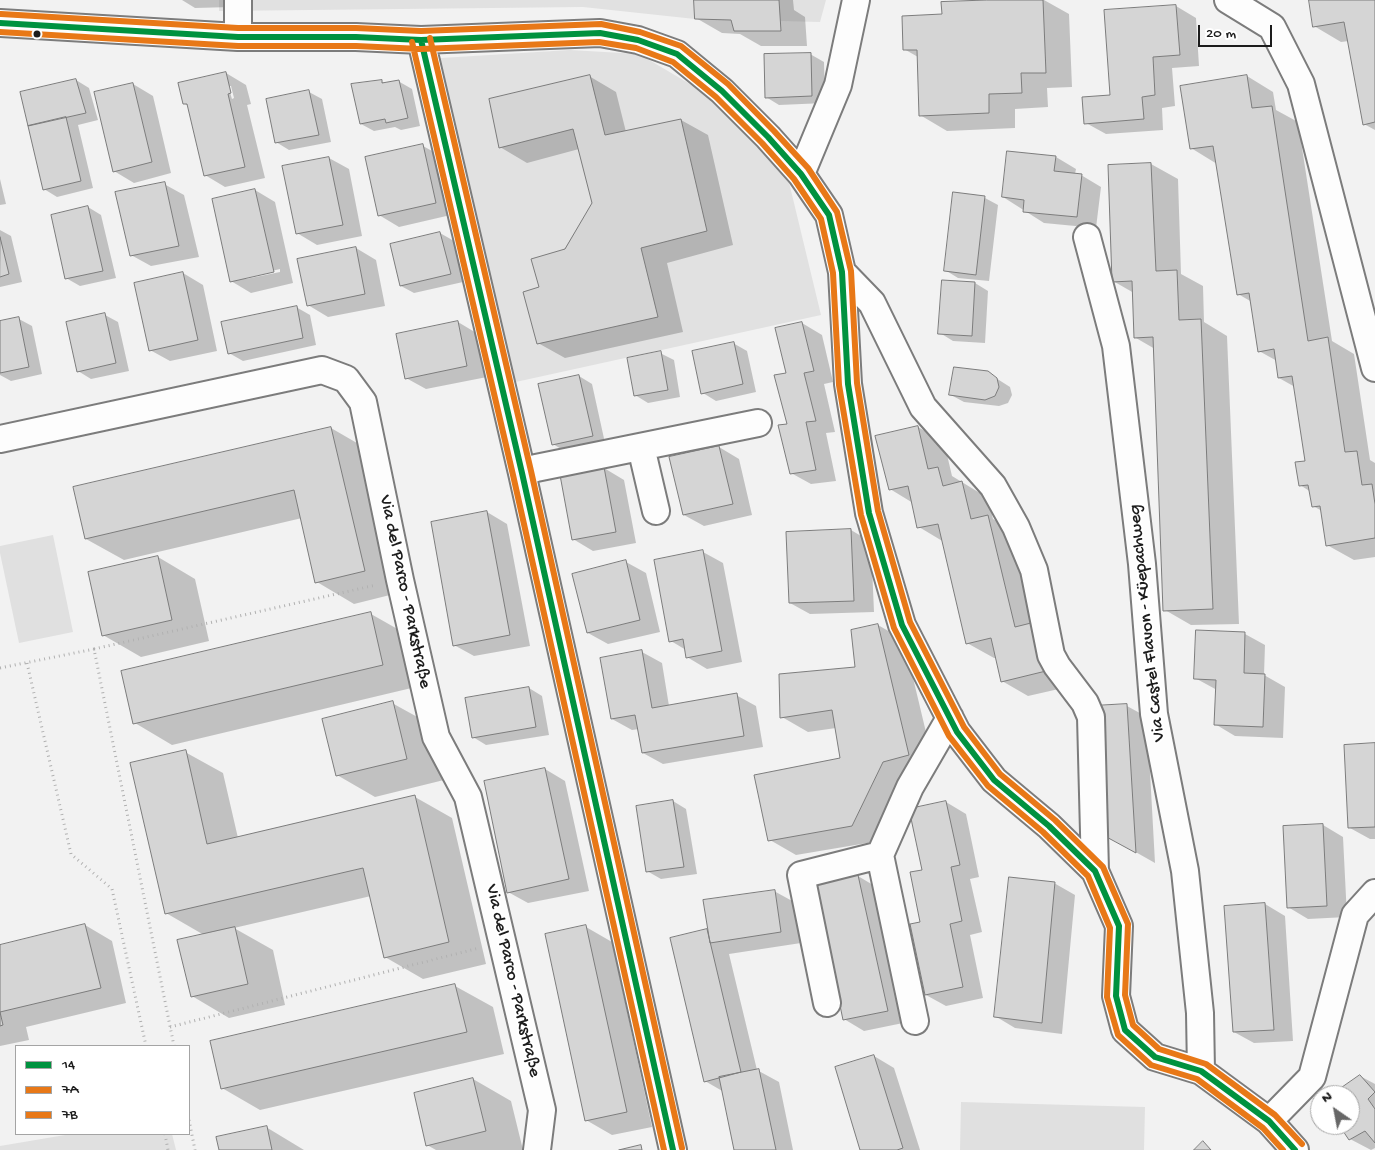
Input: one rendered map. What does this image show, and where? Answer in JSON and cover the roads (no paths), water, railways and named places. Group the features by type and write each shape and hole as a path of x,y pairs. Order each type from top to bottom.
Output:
{"street":[{"path":"238,0 238,37"},
{"path":"801,174 838,85 856,0"},
{"path":"1228,0 1272,27 1301,84 1375,368"},
{"path":"0,23 238,37 356,37 421,40 600,33 638,40 677,54 722,90 801,174 829,215 842,272 848,384 869,513 902,624 950,718 958,732 994,780 1049,826 1094,872 1119,926 1116,996 1125,1030 1155,1057 1201,1071 1269,1121 1295,1150"},
{"path":"421,40 522,473 673,1150"},
{"name":"Via Castel Flavon - Küepachweg","path":"1087,237 1116,346 1142,564 1154,714 1185,871 1200,1013 1201,1071"},
{"path":"842,272 872,303 923,407 993,486 1016,527 1034,570 1051,654 1057,666 1086,703 1091,717 1094,872"},
{"name":"Via del Parco - Parkstraße","path":"0,439 322,370 346,379 363,402 400,580 436,737 468,797 542,1110 537,1150"},
{"path":"522,473 536,468 758,423"},
{"path":"641,447 656,511"},
{"path":"915,1021 880,854 910,787 950,718"},
{"path":"827,1003 801,875 880,854"},
{"path":"1269,1121 1312,1077 1356,915 1375,893"}]}
